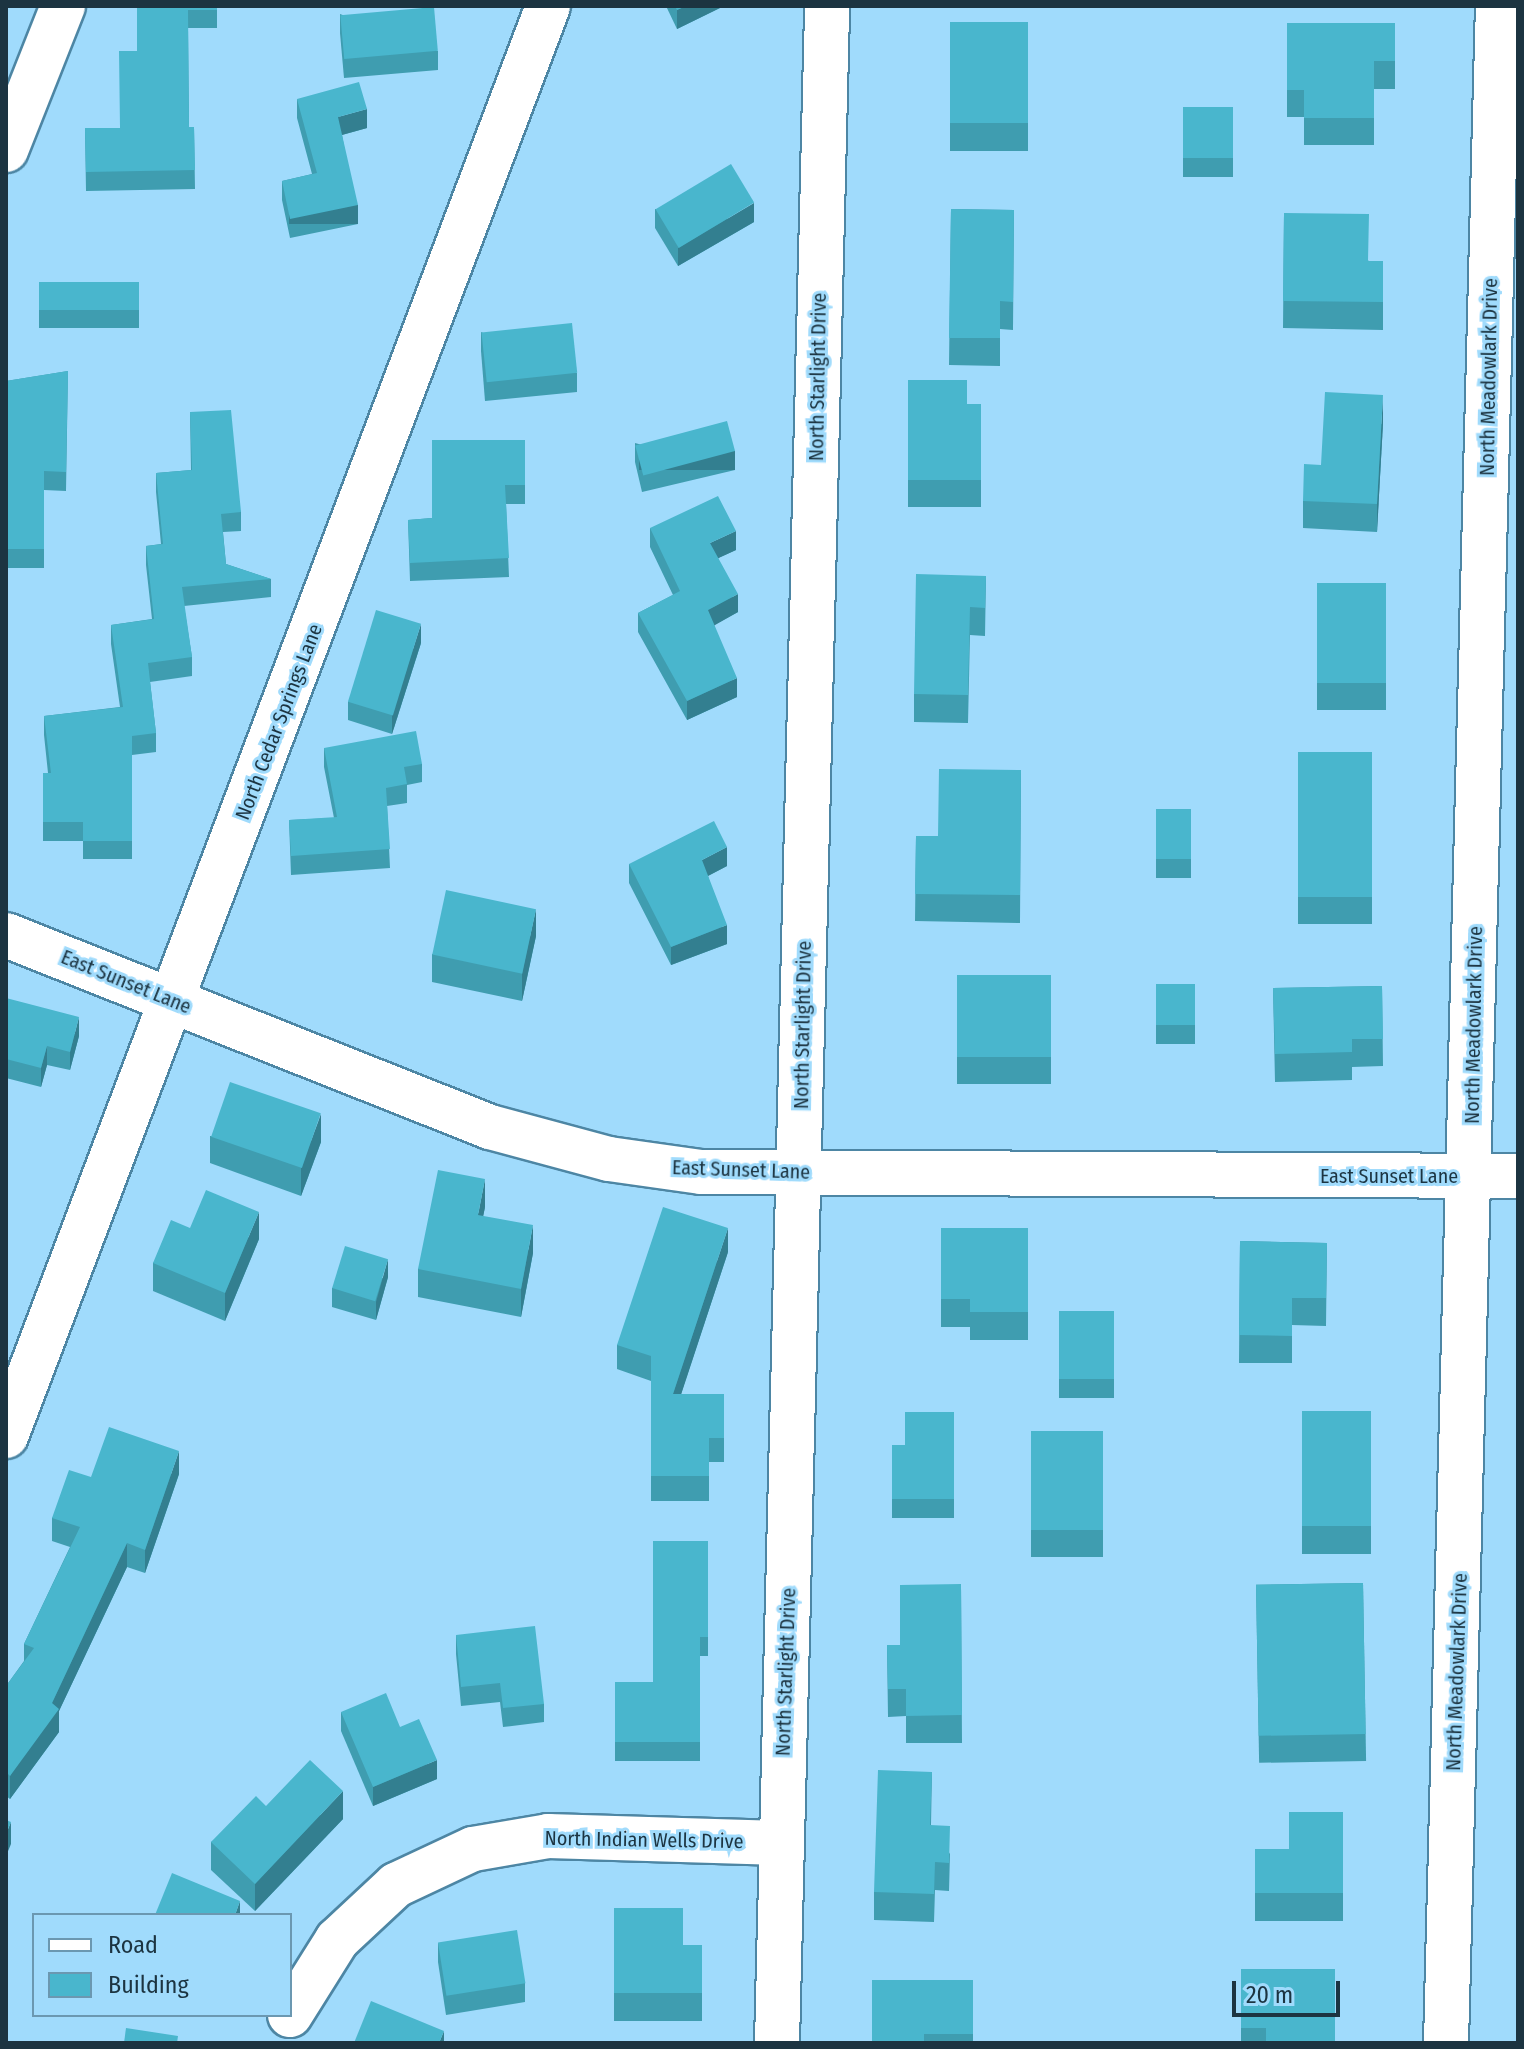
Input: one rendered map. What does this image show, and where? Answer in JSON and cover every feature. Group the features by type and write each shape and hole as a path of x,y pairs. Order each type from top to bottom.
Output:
{"street":[{"path":"6,150 63,6"},
{"name":"North Cedar Springs Lane","path":"6,1436 174,1001 548,6"},
{"name":"North Starlight Drive","path":"777,2043 827,6"},
{"name":"North Meadowlark Drive","path":"1446,2043 1471,1176 1498,6"},
{"name":"East Sunset Lane","path":"6,935 490,1127 609,1159 685,1170 799,1173 1518,1176"},
{"name":"North Indian Wells Drive","path":"292,2012 337,1940 396,1885 473,1849 548,1836 781,1843"},
{"name":"North Indian Wells Drive","path":"275,2043 289,2017"}],"building":[{"path":"137,6 217,6 217,10 188,10 189,127 194,127 195,170 86,172 85,128 120,128 119,51 137,51"},
{"path":"434,7 438,51 344,59 340,15"},
{"path":"950,22 1028,22 1028,123 950,123"},
{"path":"1287,23 1395,23 1395,61 1374,61 1374,118 1304,118 1304,90 1287,90"},
{"path":"359,82 367,109 338,117 358,205 290,219 282,181 317,173 297,99"},
{"path":"1183,107 1233,107 1233,158 1183,158"},
{"path":"731,164 754,203 679,248 656,209"},
{"path":"951,209 1014,210 1013,302 1000,301 1000,338 949,338"},
{"path":"1284,213 1369,214 1368,261 1383,261 1383,302 1283,301"},
{"path":"39,282 139,282 139,310 39,310"},
{"path":"572,323 577,373 487,382 481,333"},
{"path":"68,371 66,472 44,471 44,549 6,549 6,381"},
{"path":"908,380 967,380 967,404 981,404 981,480 908,480"},
{"path":"1325,392 1383,395 1377,504 1303,501 1304,464 1321,465"},
{"path":"231,410 241,512 221,514 226,564 271,579 182,587 192,657 148,663 156,733 132,736 132,841 83,841 83,822 43,822 43,773 51,773 44,716 123,707 111,625 154,619 146,546 163,544 156,473 192,470 190,412"},
{"path":"727,421 735,451 643,476 635,446"},
{"path":"432,440 525,440 525,485 505,485 509,558 410,563 408,520 432,518"},
{"path":"718,496 736,531 710,543 738,594 708,610 737,678 687,701 638,613 680,591 650,528"},
{"path":"916,574 986,576 985,608 970,607 968,695 914,694"},
{"path":"1317,583 1386,583 1386,683 1317,683"},
{"path":"376,610 421,624 393,716 348,702"},
{"path":"416,731 422,764 404,767 407,784 386,788 390,849 291,856 289,820 337,817 324,748"},
{"path":"1298,752 1372,752 1372,897 1298,897"},
{"path":"939,769 1021,770 1020,895 915,894 916,836 938,836"},
{"path":"1156,809 1191,809 1191,859 1156,859"},
{"path":"714,821 727,847 702,860 727,925 671,947 629,864"},
{"path":"446,890 536,909 522,974 432,955"},
{"path":"957,975 1051,975 1051,1057 957,1057"},
{"path":"1156,984 1195,984 1195,1025 1156,1025"},
{"path":"1382,986 1383,1039 1352,1039 1352,1052 1275,1054 1273,988"},
{"path":"6,998 79,1017 70,1052 47,1046 41,1068 6,1059"},
{"path":"230,1082 321,1113 302,1168 211,1137"},
{"path":"438,1170 485,1179 478,1215 533,1225 521,1289 418,1269"},
{"path":"206,1190 259,1212 225,1293 153,1263 171,1220 190,1228"},
{"path":"663,1207 728,1228 673,1394 724,1394 724,1438 709,1438 709,1476 651,1476 651,1356 617,1345"},
{"path":"941,1228 1028,1228 1028,1312 970,1312 970,1299 941,1299"},
{"path":"1240,1241 1327,1243 1326,1298 1292,1298 1292,1336 1239,1335"},
{"path":"345,1246 388,1259 375,1301 332,1288"},
{"path":"1059,1311 1114,1311 1114,1379 1059,1379"},
{"path":"1302,1411 1371,1411 1371,1526 1302,1526"},
{"path":"905,1412 954,1412 954,1499 892,1499 892,1445 905,1445"},
{"path":"109,1427 179,1451 145,1550 127,1543 52,1703 59,1709 10,1776 6,1772 6,1686 34,1648 24,1644 80,1527 52,1518 69,1470 91,1477"},
{"path":"1031,1431 1103,1431 1103,1530 1031,1530"},
{"path":"653,1541 708,1541 708,1637 700,1637 700,1742 615,1742 615,1682 653,1682"},
{"path":"1363,1583 1366,1734 1259,1736 1256,1585"},
{"path":"961,1584 962,1715 906,1716 906,1689 888,1689 887,1645 900,1645 900,1585"},
{"path":"535,1626 544,1704 503,1708 500,1683 461,1687 456,1635"},
{"path":"386,1693 400,1727 419,1719 437,1760 373,1787 341,1712"},
{"path":"310,1760 343,1791 255,1884 211,1842 256,1796 266,1806"},
{"path":"878,1770 932,1772 930,1825 950,1826 949,1863 935,1862 934,1894 874,1892"},
{"path":"1289,1812 1343,1812 1343,1893 1255,1893 1255,1849 1289,1849"},
{"path":"172,1873 240,1901 236,1913 156,1913"},
{"path":"614,1908 683,1908 683,1945 702,1945 702,1993 614,1993"},
{"path":"517,1930 525,1983 446,1996 438,1943"},
{"path":"1241,1969 1335,1969 1335,2043 1266,2043 1266,2028 1241,2028"},
{"path":"872,1980 973,1980 973,2034 924,2034 924,2043 872,2043"},
{"path":"371,2001 444,2031 439,2043 354,2043"},
{"path":"126,2028 178,2036 177,2043 124,2043"}]}
